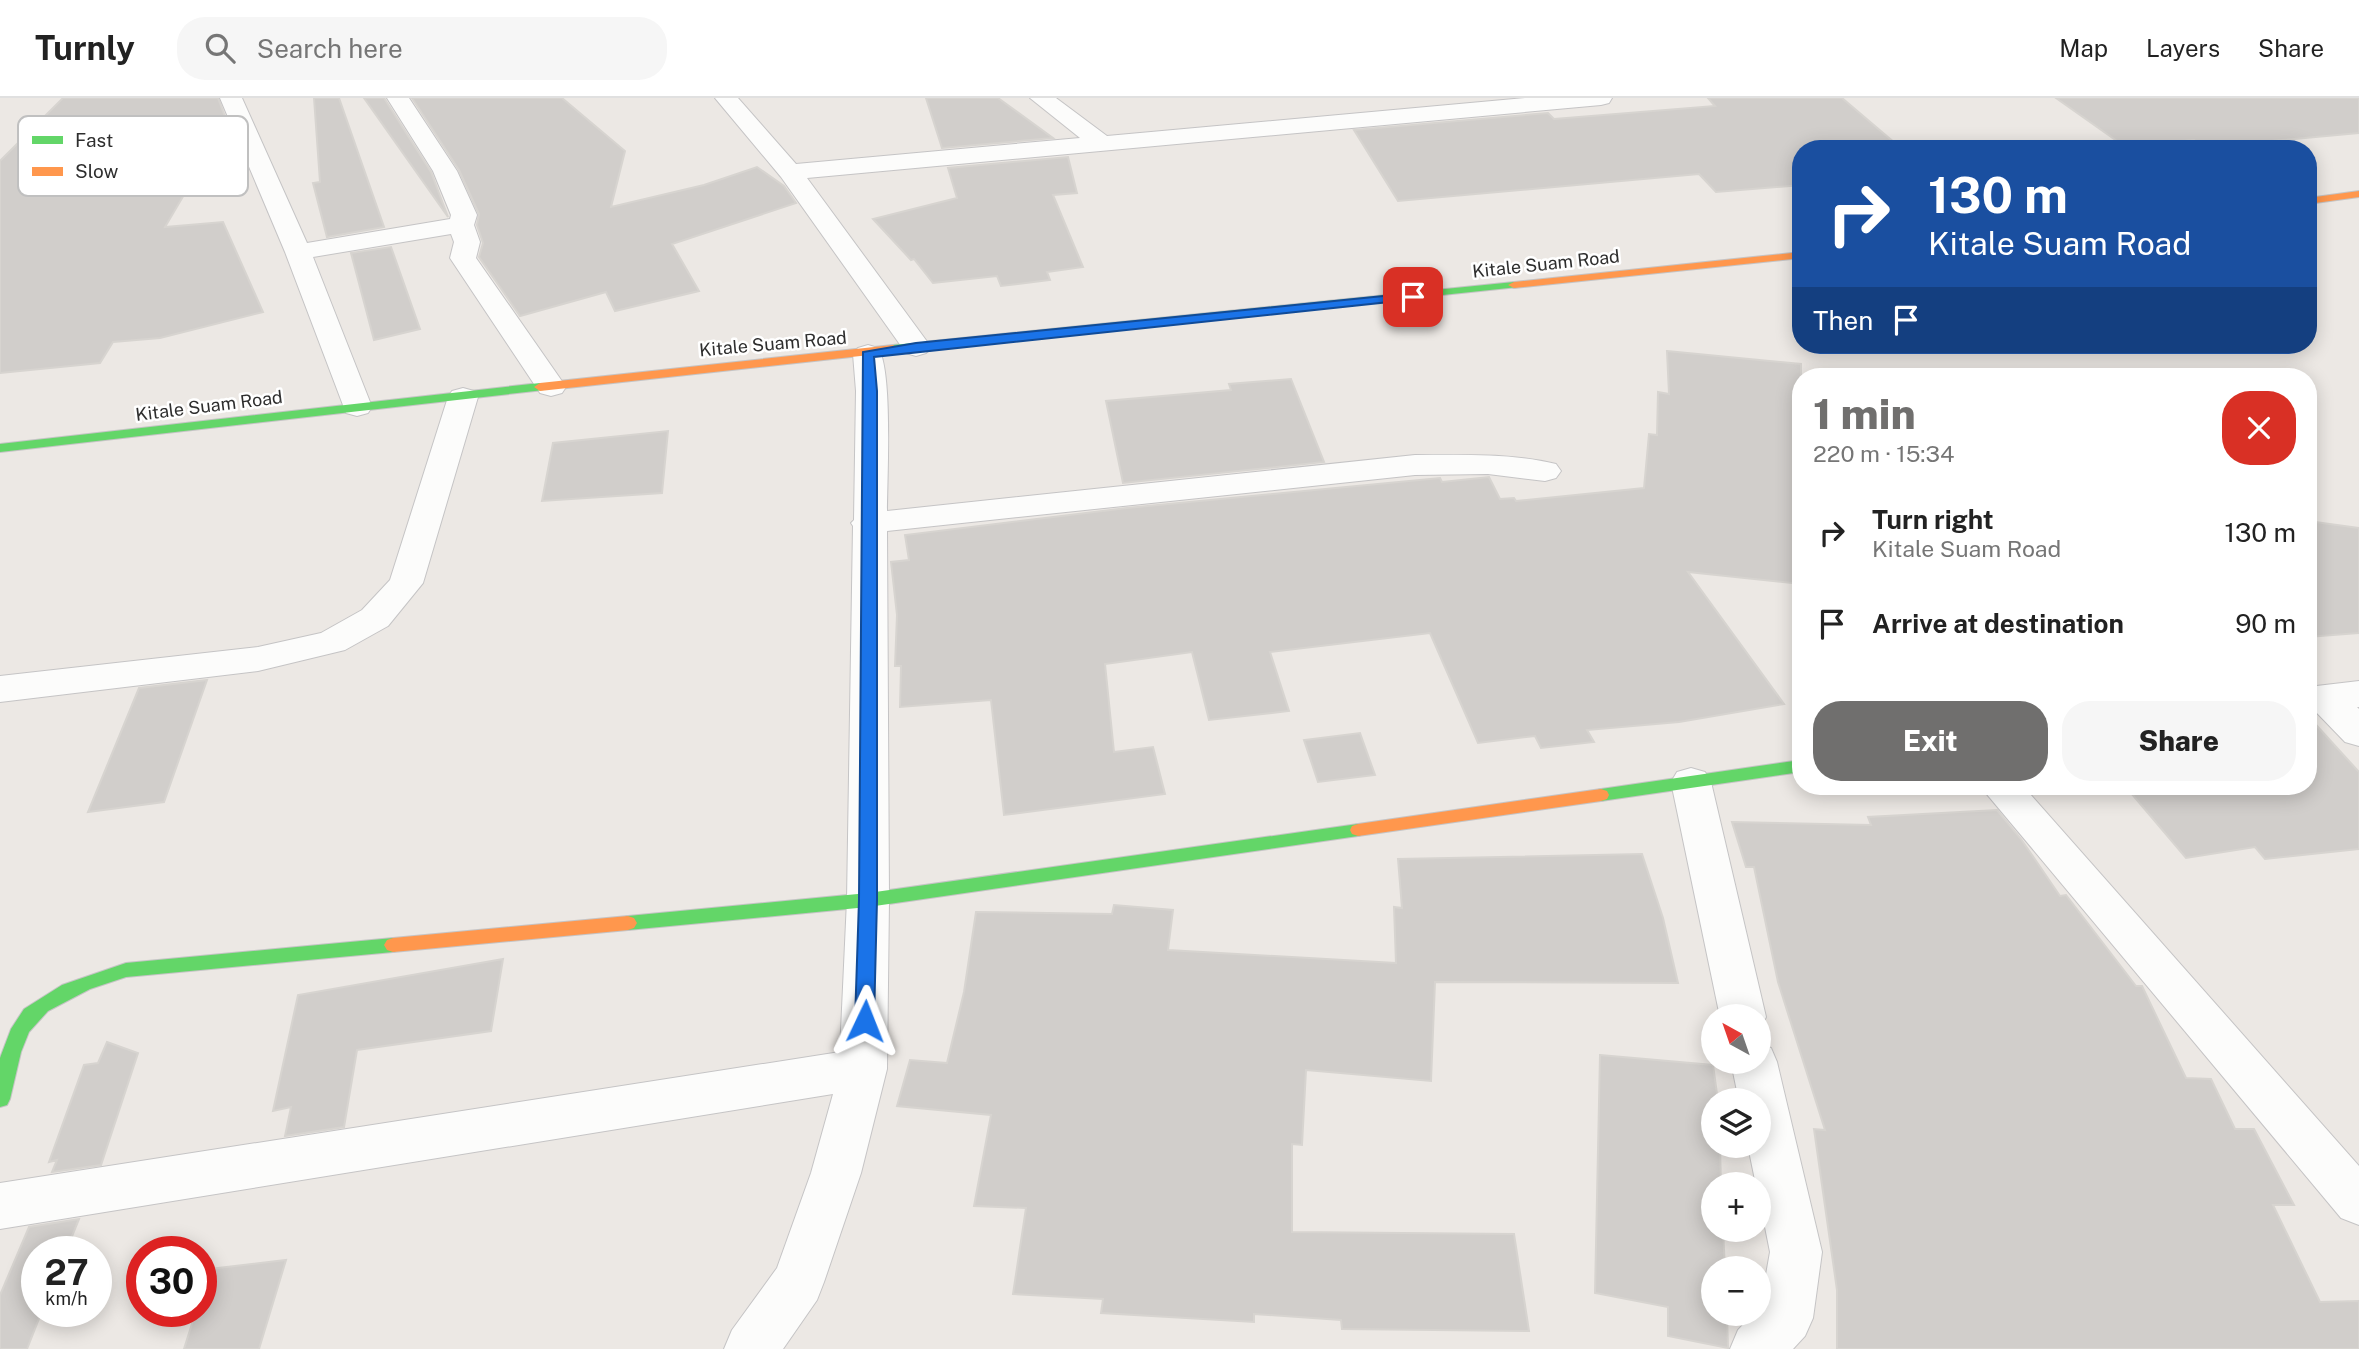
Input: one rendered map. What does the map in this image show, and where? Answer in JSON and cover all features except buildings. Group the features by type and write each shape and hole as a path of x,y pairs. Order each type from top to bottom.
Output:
{"main road":[{"path":"2317,200 2359,194"},
{"name":"Kitale Suam Road","path":"0,448 916,347 1792,256"},
{"path":"0,1099 22,1025 52,999 88,982 126,970 868,900 1792,767"}],"street":[{"path":"231,98 239,116"},
{"path":"398,98 445,171 464,215 461,225 467,242 463,258 551,387"},
{"path":"726,98 790,173 916,347"},
{"path":"1041,98 1101,143"},
{"path":"790,173 1601,98"},
{"path":"248,137 298,252 357,407"},
{"path":"298,252 461,225"},
{"path":"751,1349 798,1282 836,1174 863,1069 868,900 868,523 871,391 868,354"},
{"path":"0,689 258,659 332,642 375,618 406,583 463,397"},
{"path":"868,523 1415,465 1488,464 1545,471"},
{"path":"2330,697 2359,733"},
{"path":"1691,782 1740,1004"},
{"path":"2008,795 2359,1202"},
{"path":"0,1206 863,1069"},
{"path":"1757,1074 1796,1252 1786,1318 1757,1349"}],"traffic: fast":[{"path":"893,349 1514,285"},
{"path":"0,448 540,387"},
{"path":"1601,795 1792,767"},
{"path":"628,923 868,900 1358,830"},
{"path":"0,1099 11,1052 22,1026 42,1005 83,984 126,970 393,945"}],"traffic: slow":[{"path":"2317,200 2359,194"},
{"path":"1514,285 1792,256"},
{"path":"540,387 893,349"},
{"path":"1358,830 1601,795"},
{"path":"393,945 628,923"}],"route":[{"path":"865,1021 871,391 868,354 1413,297"}]}
